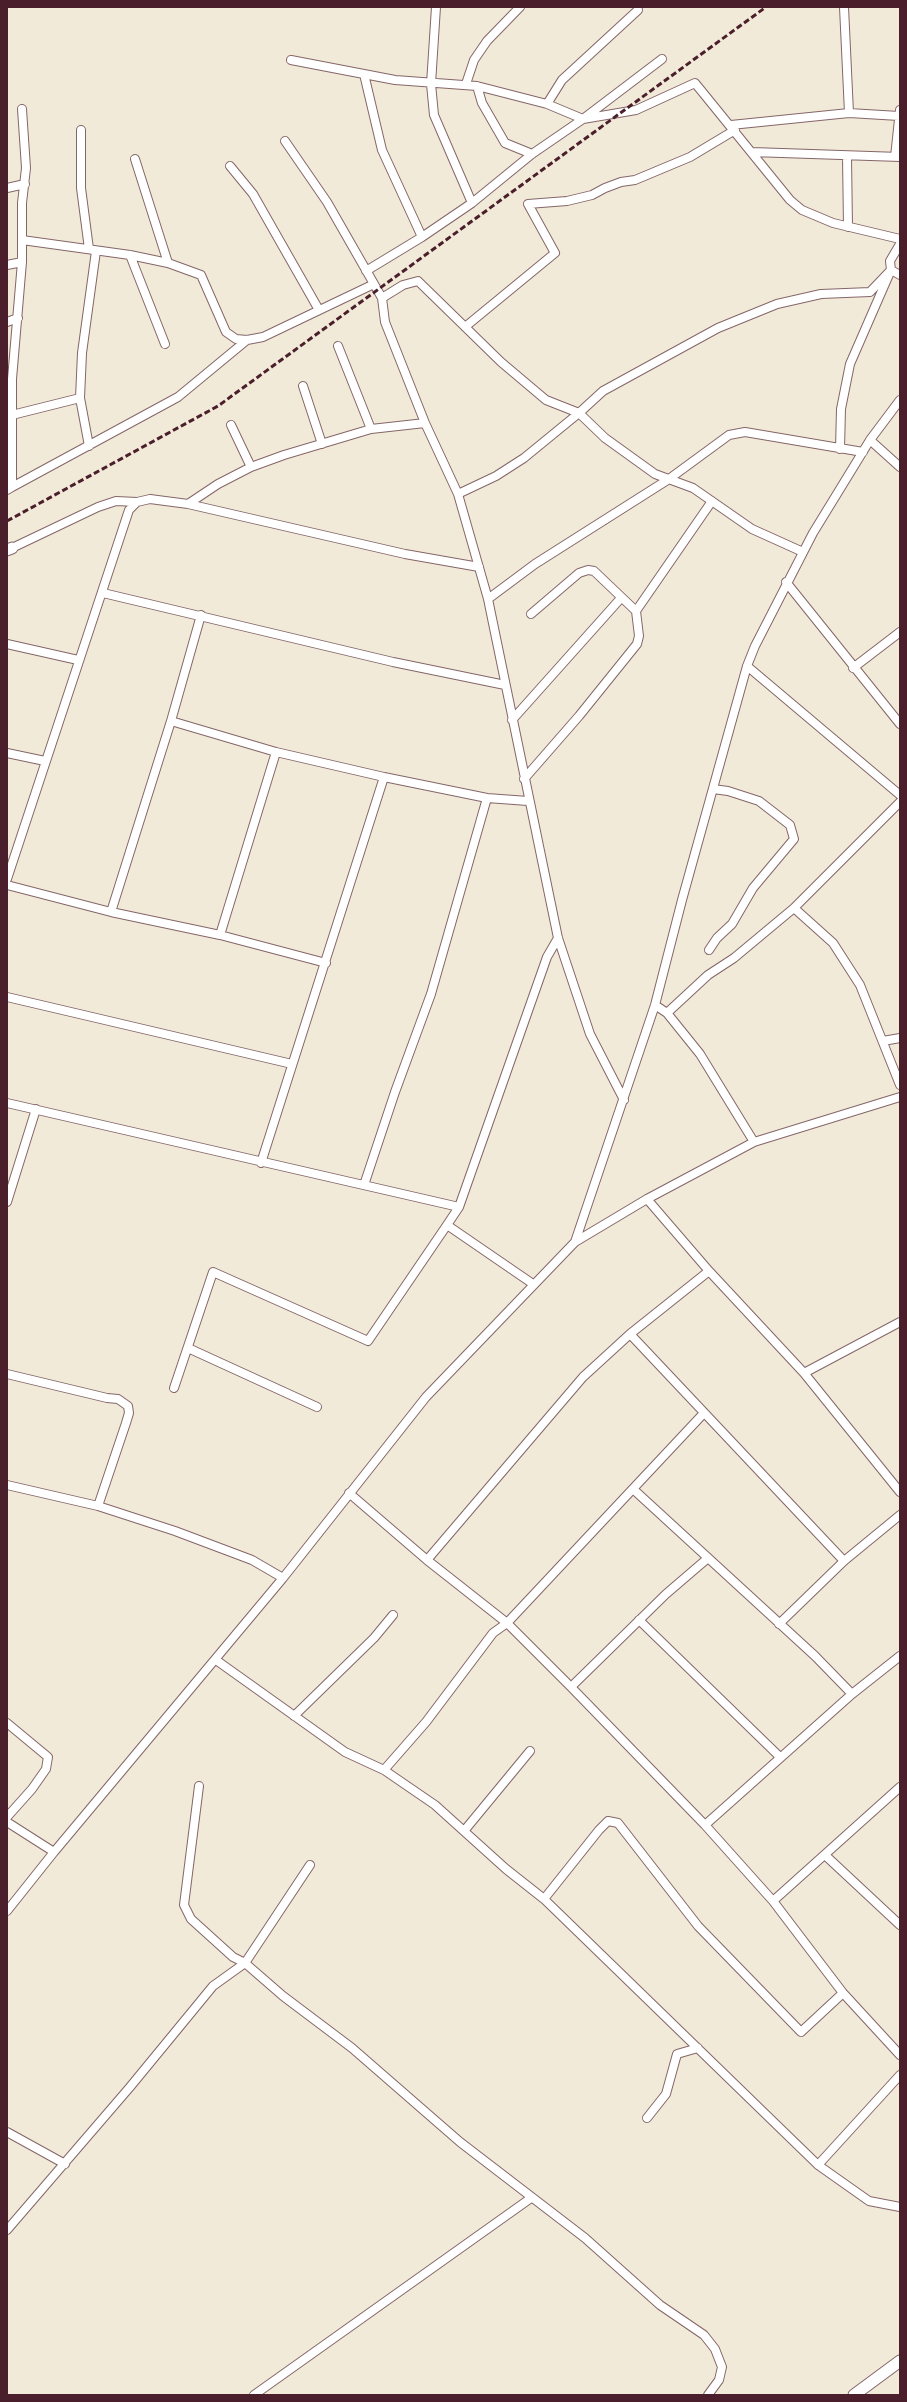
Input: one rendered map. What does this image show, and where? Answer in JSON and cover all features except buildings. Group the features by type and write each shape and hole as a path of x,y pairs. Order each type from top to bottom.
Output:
{"main road":[{"path":"854,2395 900,2361"}],"street":[{"path":"436,7 431,84 434,115 472,203"},
{"path":"466,84 474,60 487,41 520,7"},
{"path":"844,7 849,114"},
{"path":"547,104 562,80 638,10"},
{"path":"366,271 422,237 472,203 532,154 583,119 662,59"},
{"path":"291,60 364,74 431,84 466,84 477,86 547,104 583,119 636,110 695,83 790,200 802,210 818,218 900,240"},
{"path":"364,74 382,150 422,237"},
{"path":"477,86 482,103 505,143 532,154"},
{"path":"22,108 26,168 18,318 9,379 12,416 10,433 10,489 178,397 247,340"},
{"path":"466,327 555,252 528,204 567,201 592,195 621,182 635,180 690,156 733,128 777,119 849,114 900,113 898,157 752,152"},
{"path":"81,130 81,188 92,250 82,353 80,398 89,446"},
{"path":"285,141 326,202 382,298 385,322 425,423 458,494 488,599 528,801 558,938 590,1034 624,1100"},
{"path":"848,156 848,227"},
{"path":"135,159 168,263"},
{"path":"230,166 253,194 319,310"},
{"path":"7,188 25,184"},
{"path":"22,240 130,255 168,263 201,275 226,332 236,339 247,340 264,338 374,284"},
{"path":"840,449 841,408 850,364 891,270 890,261 900,244"},
{"path":"130,255 165,344"},
{"path":"7,265 22,262"},
{"path":"891,270 900,275"},
{"path":"458,494 496,476 519,461 579,414 603,391 718,328 777,304 821,294 870,292 891,270"},
{"path":"382,298 403,284 418,281 501,362 546,400 579,414 605,438 655,474 693,488 752,529 803,552"},
{"path":"7,322 18,318"},
{"path":"338,346 371,428"},
{"path":"303,386 322,444"},
{"path":"12,416 80,398"},
{"path":"575,1242 655,1005 747,666 786,582 803,552 870,440 900,400"},
{"path":"188,504 218,484 251,467 371,428 425,423"},
{"path":"231,425 251,467"},
{"path":"488,599 535,564 669,479 729,435 744,432 864,452"},
{"path":"870,440 900,467"},
{"path":"9,549 98,507 116,501 137,502 150,499 188,504 405,554 479,567"},
{"path":"524,779 579,716 637,644 639,636 636,611 712,501"},
{"path":"7,879 78,660 103,593 129,510 137,502"},
{"path":"531,614 579,573 588,570 594,572 636,611"},
{"path":"786,582 823,626 853,668 900,724"},
{"path":"103,593 201,615 393,662 505,685"},
{"path":"512,720 621,598"},
{"path":"111,912 171,721 201,615"},
{"path":"853,668 900,632"},
{"path":"7,644 78,660"},
{"path":"747,666 900,795"},
{"path":"171,721 276,752 384,777 488,798 528,801"},
{"path":"220,934 276,752"},
{"path":"7,753 45,761"},
{"path":"261,1163 326,963 384,777"},
{"path":"708,950 717,938 732,924 753,888 794,839 790,826 758,801 728,790 713,788"},
{"path":"364,1185 395,1092 431,994 488,798"},
{"path":"668,1013 708,975 734,958 794,908 900,802"},
{"path":"7,885 111,912 220,934 326,963"},
{"path":"794,908 833,943 860,986 900,1085"},
{"path":"174,1388 214,1272 368,1341 459,1208 547,957 558,938"},
{"path":"7,997 292,1064"},
{"path":"655,1005 668,1013 700,1054 754,1142"},
{"path":"882,1041 900,1038"},
{"path":"7,1912 54,1852 283,1578 426,1397 575,1242 647,1199 754,1142 900,1097"},
{"path":"7,1103 459,1208"},
{"path":"7,1202 36,1109"},
{"path":"647,1199 709,1271 804,1373 900,1492"},
{"path":"447,1225 533,1284"},
{"path":"427,1560 583,1377 630,1334 709,1271"},
{"path":"804,1373 900,1322"},
{"path":"630,1334 844,1561"},
{"path":"188,1348 317,1407"},
{"path":"7,1374 100,1397 118,1399 128,1406 127,1418 98,1506"},
{"path":"384,1770 426,1722 493,1633 507,1623 704,1413"},
{"path":"7,1485 98,1506 175,1531 252,1560 283,1578"},
{"path":"633,1489 779,1624 852,1694"},
{"path":"349,1493 427,1560 507,1623 571,1687 705,1825 773,1901 843,1993 900,2055"},
{"path":"779,1624 844,1561 900,1515"},
{"path":"571,1687 639,1620 708,1558"},
{"path":"294,1716 374,1638 393,1614"},
{"path":"639,1620 780,1757"},
{"path":"705,1825 852,1694 900,1656"},
{"path":"216,1660 345,1752 384,1770 434,1805 506,1869 544,1899 818,2165 869,2201 900,2207"},
{"path":"7,1723 48,1757 46,1769 32,1789 7,1817"},
{"path":"464,1831 530,1751"},
{"path":"199,1786 184,1905 191,1919 232,1957 245,1963 283,1996 352,2048 460,2142 585,2238 660,2305 694,2327 711,2342 721,2360 722,2368 719,2380 708,2395"},
{"path":"773,1901 826,1856 900,1787"},
{"path":"544,1899 599,1830 608,1821 618,1823 698,1926 801,2032 843,1993"},
{"path":"7,1822 54,1852"},
{"path":"826,1856 900,1926"},
{"path":"7,2230 65,2164 213,1986 245,1963 310,1865"},
{"path":"647,2118 666,2094 677,2054 698,2048"},
{"path":"818,2165 900,2075"},
{"path":"7,2132 65,2164"},
{"path":"254,2395 531,2198"}],"railway":[{"path":"7,521 218,406 766,7"}]}
